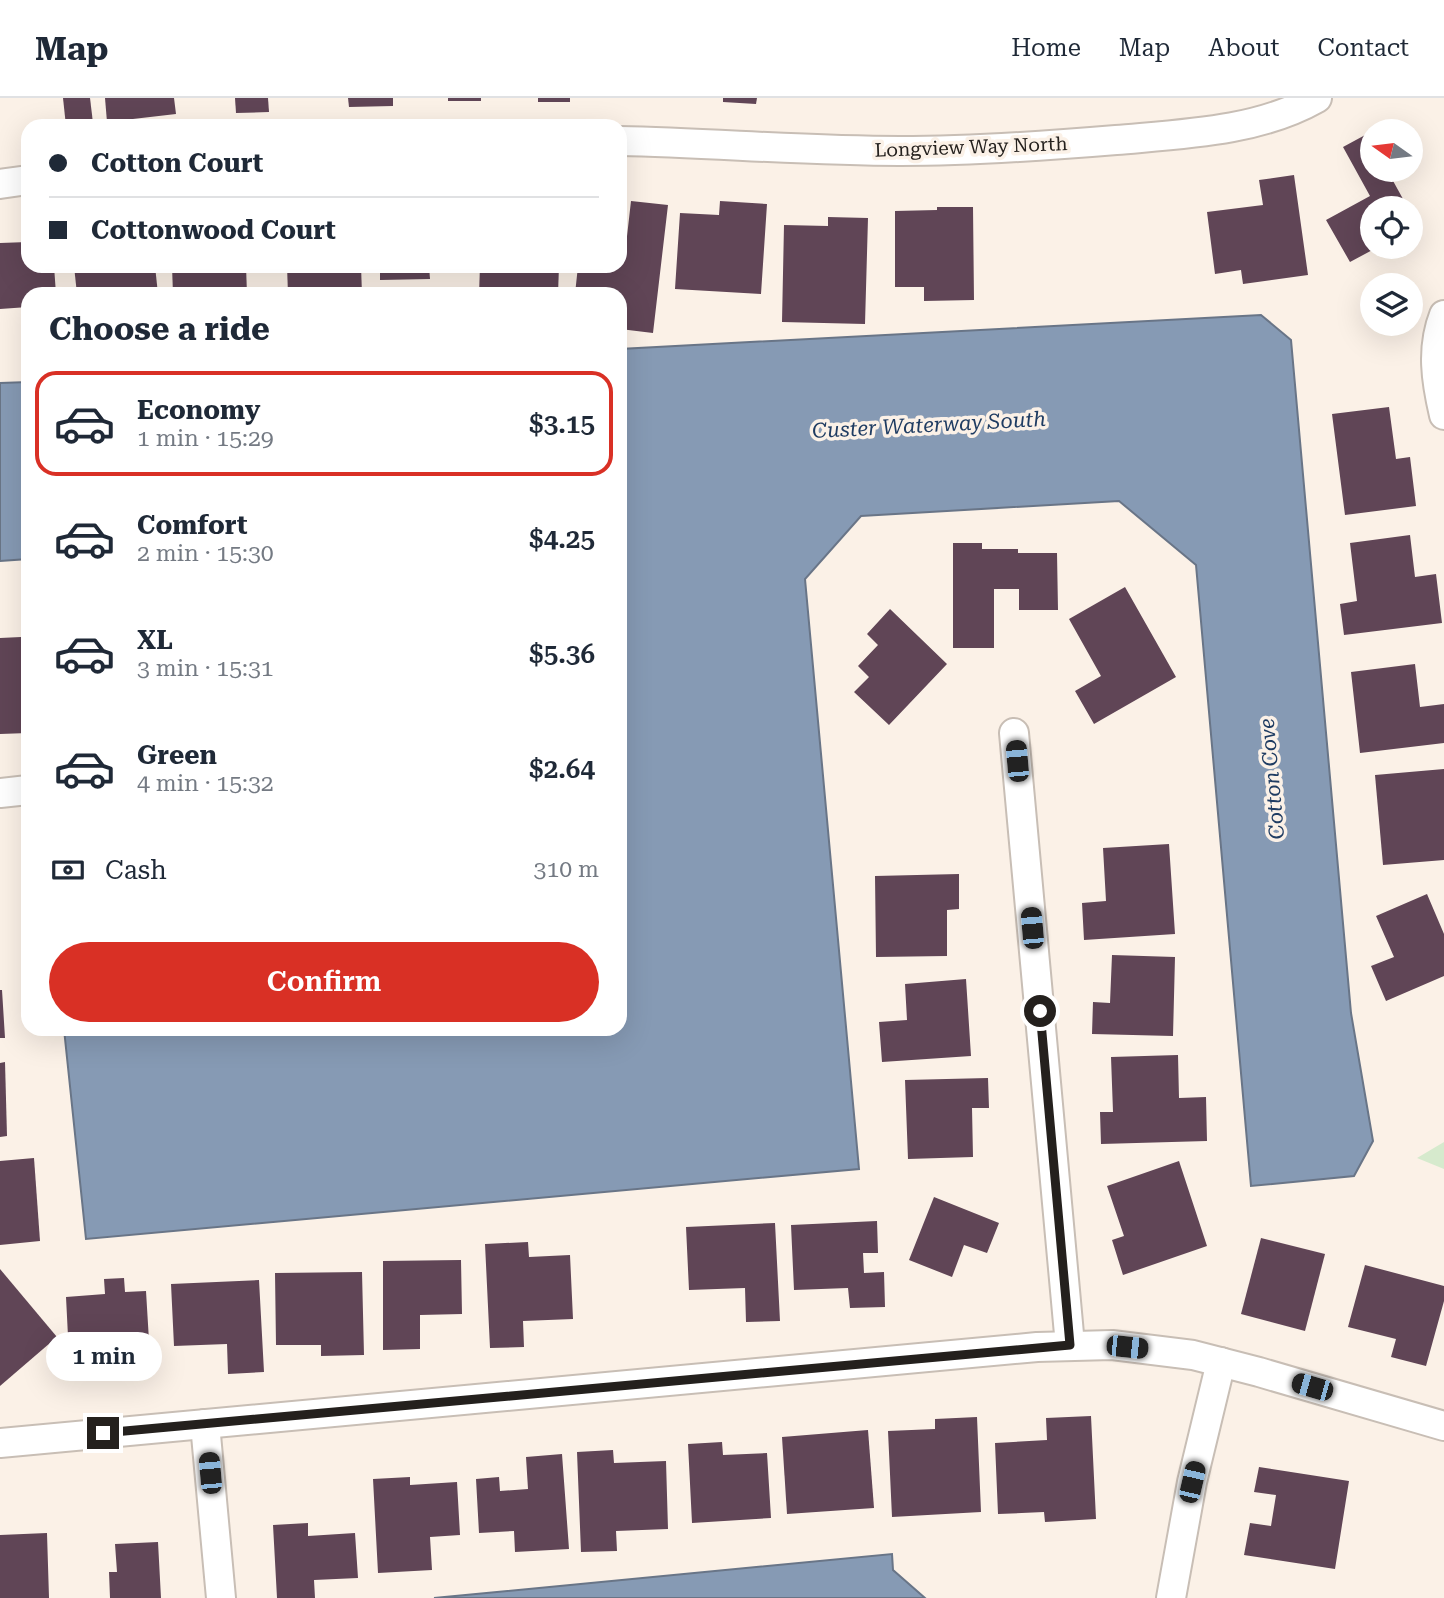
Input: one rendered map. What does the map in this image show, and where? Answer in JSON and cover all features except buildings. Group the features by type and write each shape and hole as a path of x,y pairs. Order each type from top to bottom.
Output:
{"street":[{"name":"Longview Way North","path":"627,141 897,151 1049,145 1139,138 1246,124 1284,113 1317,98"},
{"path":"0,184 21,181"},
{"path":"1444,314 1436,342 1436,359 1444,415"},
{"path":"1014,733 1070,1345"},
{"path":"0,793 21,791"},
{"path":"0,1443 1070,1345 1112,1345 1164,1350 1221,1362 1444,1426"},
{"path":"1171,1598 1190,1493 1221,1362"},
{"path":"205,1423 221,1598"}],"green space":[{"path":"1444,1142 1444,1169 1417,1158"}],"water":[{"path":"1261,315 1291,340 1351,1013 1373,1141 1354,1176 1251,1186 1196,565 1119,501 861,516 805,579 859,1169 86,1239 65,1036 627,1036 627,349"},
{"path":"21,382 21,560 0,561 0,383"},
{"path":"892,1554 893,1570 925,1598 434,1598"}],"route":[{"path":"103,1433 1070,1345 1040,1011"}],"water label":[{"name":"Custer Waterway South","path":"929,425"},
{"name":"Cotton Cove","path":"1272,779"}]}
